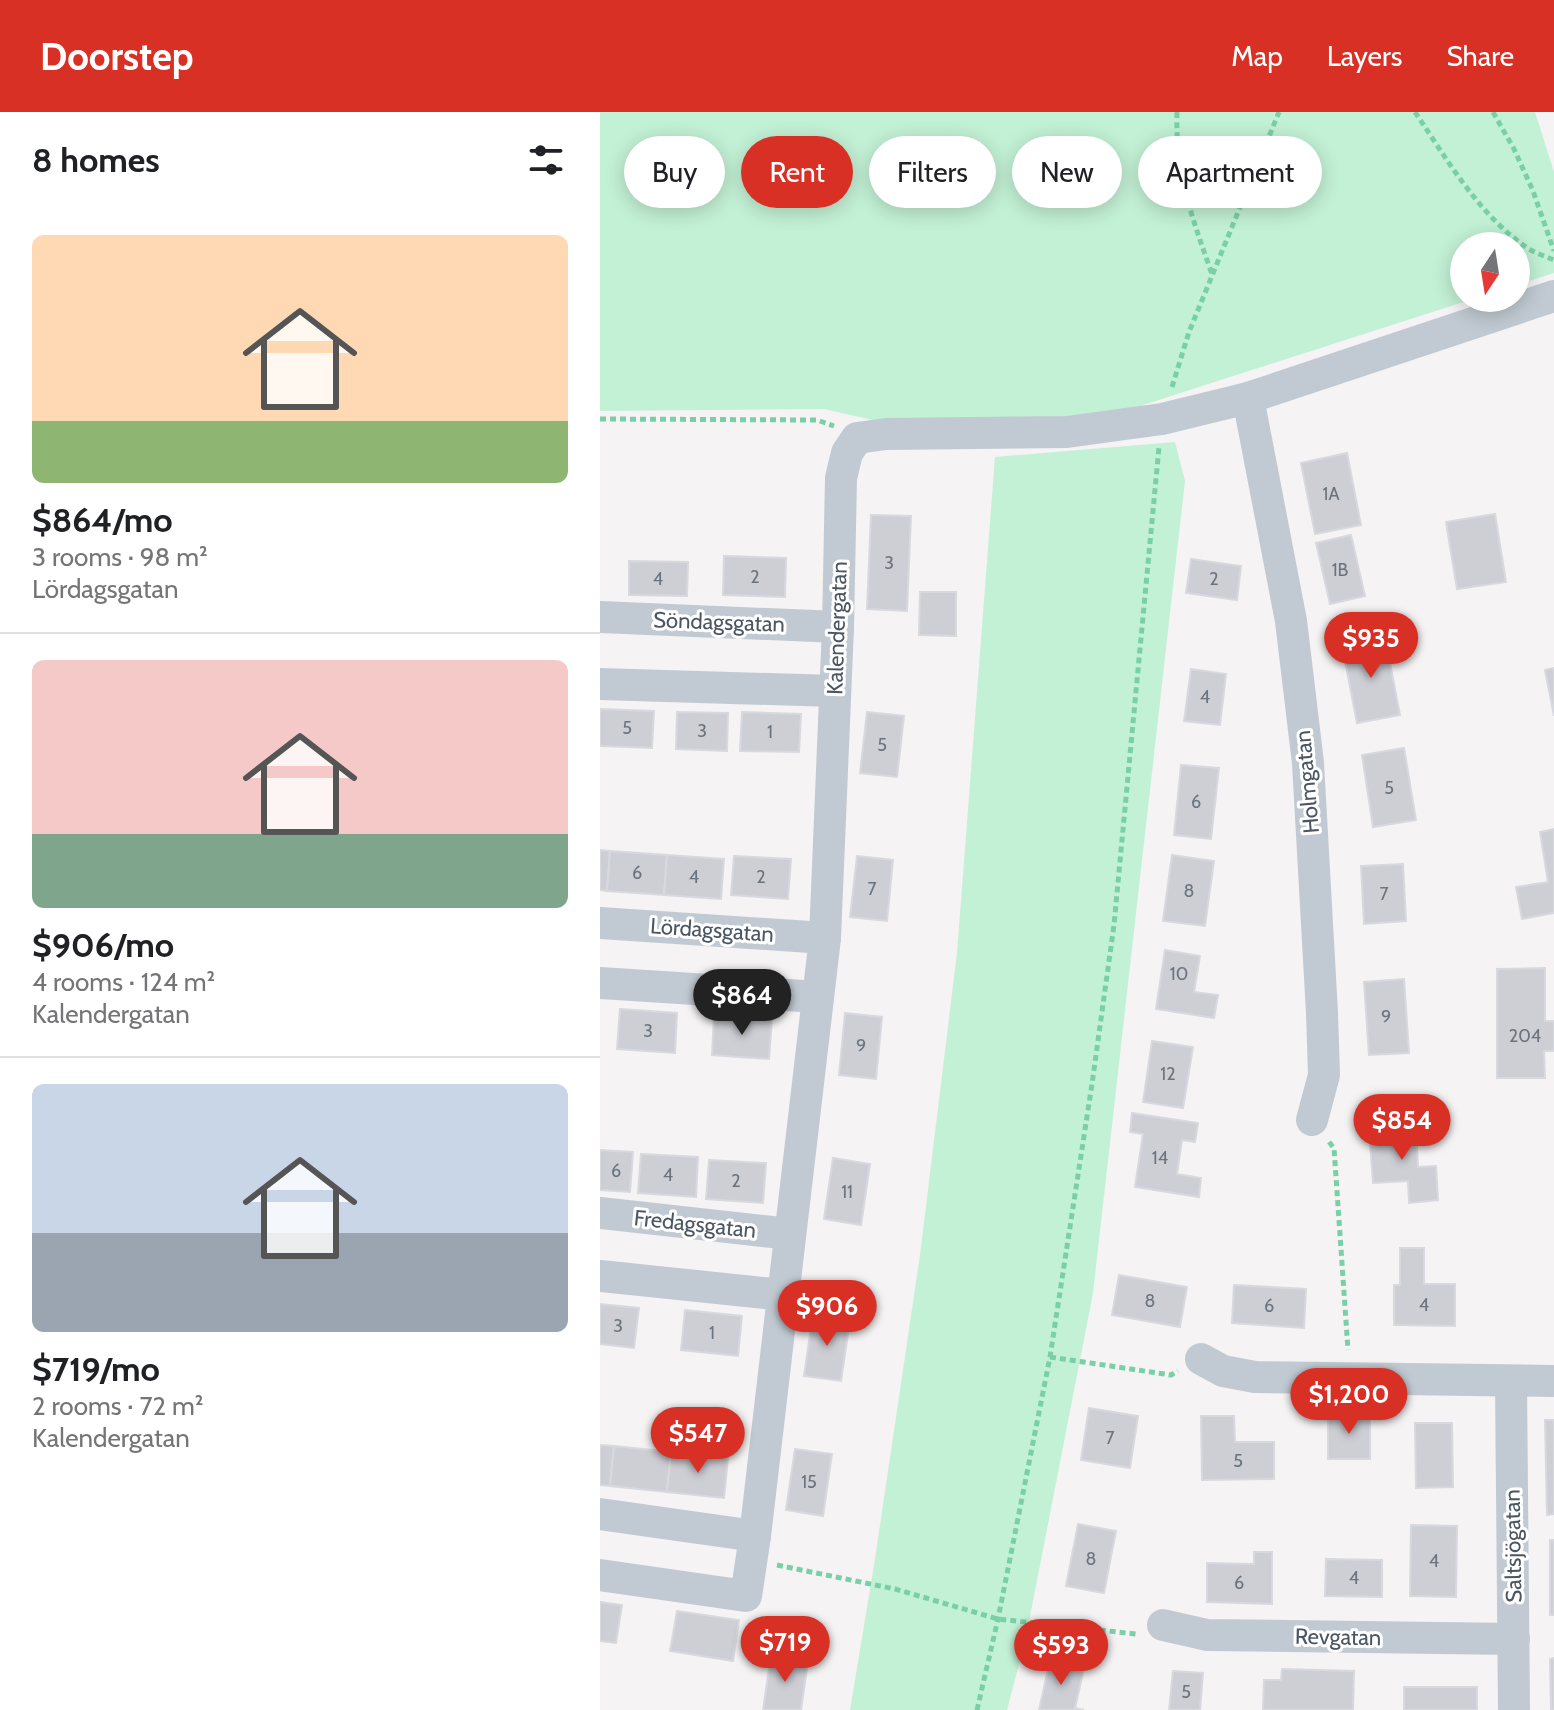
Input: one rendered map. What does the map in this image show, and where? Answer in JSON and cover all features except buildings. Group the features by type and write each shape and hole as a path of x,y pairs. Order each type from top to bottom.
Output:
{"street":[{"path":"857,438 886,434 1067,432 1162,419 1248,398 1554,296"},
{"name":"Holmgatan","path":"1248,398 1291,621 1308,763 1324,1075 1312,1120"},
{"name":"Kalendergatan","path":"600,1575 746,1596 825,938 841,478 847,453 857,438"},
{"name":"Söndagsgatan","path":"600,617 838,627"},
{"path":"600,684 835,691"},
{"name":"Lördagsgatan","path":"600,923 825,938"},
{"path":"600,983 818,997"},
{"name":"Fredagsgatan","path":"600,1213 790,1234"},
{"path":"600,1276 783,1295"},
{"path":"1201,1359 1223,1371 1255,1377 1554,1381"},
{"name":"Saltsjögatan","path":"1511,1382 1514,1710"},
{"path":"600,1514 753,1548"},
{"name":"Revgatan","path":"1163,1625 1207,1635 1514,1639"}],"path":[{"path":"1177,112 1176,142 1182,184 1212,275"},
{"path":"977,1710 1050,1357 1092,1084 1114,925 1162,419 1189,332 1279,112"},
{"path":"1415,112 1472,195 1510,236 1529,250 1554,260"},
{"path":"1493,112 1533,191 1554,251"},
{"path":"600,419 817,420 857,438"},
{"path":"1312,1120 1334,1148 1350,1379"},
{"path":"1050,1357 1171,1375 1201,1359"},
{"path":"753,1548 998,1619 1135,1634 1163,1625"}],"green space":[{"path":"600,112 1535,112 1554,172 1554,273 1530,281 1530,232 1450,232 1450,306 1134,408 1067,421 877,421 824,409 600,411"},
{"path":"1175,442 1185,481 1093,1293 1026,1637 1007,1710 850,1710 920,1255 957,953 995,457"}]}
